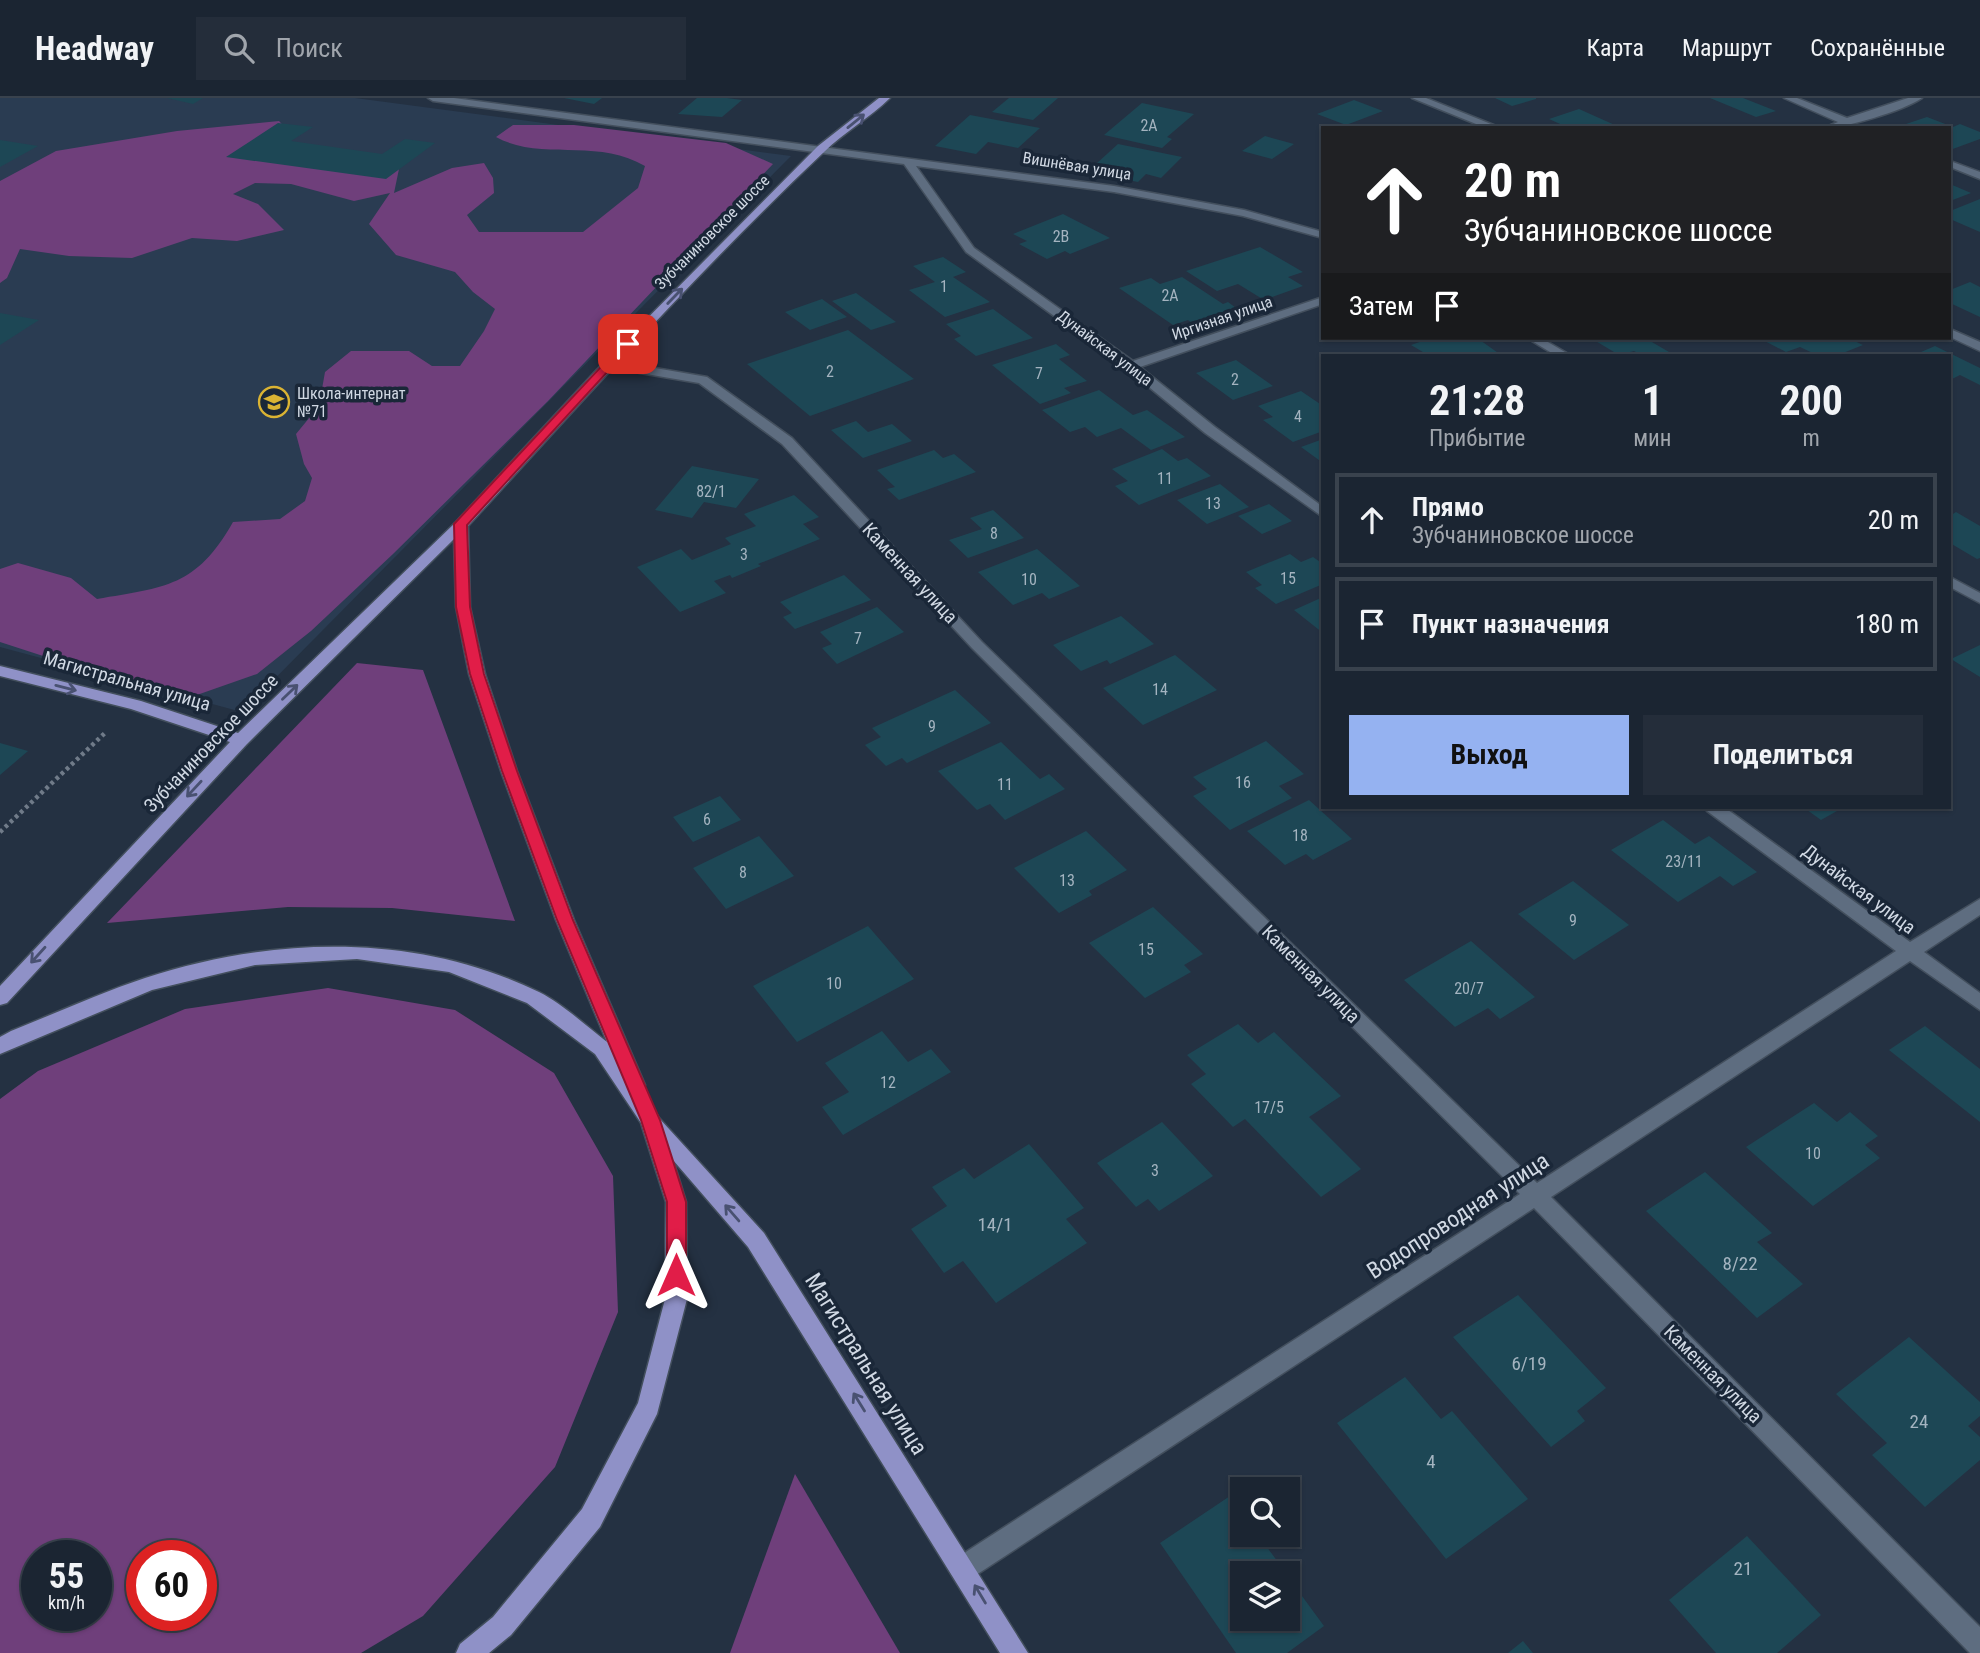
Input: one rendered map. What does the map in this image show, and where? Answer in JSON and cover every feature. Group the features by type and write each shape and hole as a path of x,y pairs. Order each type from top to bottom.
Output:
{"main road":[{"name":"Зубчаниновское шоссе","path":"0,998 241,740 461,524 608,364 822,148 885,98"},
{"path":"461,524 463,607 477,674 509,771 565,920 650,1120 676,1202 676,1299 649,1406 591,1518 502,1626 469,1653"},
{"name":"Магистральная улица","path":"0,671 135,705 241,740"},
{"path":"0,1046 149,984 256,958 357,952 451,965 534,998 601,1049 650,1120"},
{"name":"Магистральная улица","path":"650,1120 756,1240 964,1567 1015,1653"}],"street":[{"name":"Вишнёвая улица","path":"433,98 1114,189 1244,213 1321,234"},
{"path":"1417,98 1491,126"},
{"path":"1789,98 1857,126"},
{"path":"1835,126 1917,98"},
{"name":"Дунайская улица","path":"908,162 970,250 1131,366 1210,430 1321,512"},
{"path":"1951,164 1980,176"},
{"name":"Иргизная улица","path":"1131,366 1321,301"},
{"path":"1951,333 1980,347"},
{"path":"1537,340 1562,354"},
{"name":"Каменная улица","path":"608,364 703,380 787,441 977,645 1537,1197 1980,1645"},
{"path":"1951,582 1980,599"},
{"name":"Дунайская улица","path":"1716,809 1980,1003"},
{"name":"Водопроводная улица","path":"964,1567 1537,1197 1980,906"}],"path":[{"path":"0,832 135,705"}],"shaded area":[{"name":"Школа-интернат №71","path":"0,98 355,98 791,156 242,712 0,647"},
{"path":"279,121 291,134 266,148 399,169 394,193 452,168 484,163 493,178 494,193 467,215 479,232 583,232 638,188 645,166 627,157 608,153 532,148 496,137 513,125 574,125 726,143 773,164 548,401 311,631 257,674 194,696 77,667 0,642 0,569 18,563 71,578 97,599 161,587 177,580 206,560 233,522 280,519 305,501 312,478 304,464 296,434 319,406 325,372 351,351 409,351 432,366 460,366 484,331 495,309 473,292 455,272 396,255 369,224 390,193 354,201 291,184 255,183 233,194 258,204 284,230 237,241 192,238 132,258 69,256 20,249 7,278 0,283 0,181 56,151 177,131"},
{"path":"357,663 423,670 515,921 392,908 288,907 107,923"},
{"path":"328,988 455,1010 554,1073 613,1176 618,1312 555,1467 423,1616 361,1653 0,1653 0,1099 38,1071 185,1009"},
{"path":"795,1474 900,1653 730,1653"}],"building":[{"path":"167,98 203,98 193,104"},
{"path":"564,98 602,98 594,104"},
{"path":"697,98 742,100 722,117 678,114"},
{"path":"1009,98 1058,98 1033,120 992,112"},
{"path":"1495,98 1536,98 1536,99 1512,106"},
{"path":"1710,98 1743,98 1776,111 1756,117"},
{"path":"1354,100 1383,111 1346,125 1317,114"},
{"path":"1142,103 1194,114 1167,137 1172,139 1162,148 1104,135"},
{"path":"1579,109 1617,126 1565,126 1549,119"},
{"path":"970,115 1040,128 1018,148 988,142 976,154 935,146"},
{"path":"1927,117 1950,126 1905,126 1903,125"},
{"path":"278,123 313,127 291,141 382,154 405,139 435,143 386,179 226,157"},
{"path":"1960,124 1980,132 1980,139 1951,150 1951,126"},
{"path":"1265,136 1294,144 1272,159 1242,151"},
{"path":"0,140 38,146 0,167"},
{"path":"1118,144 1182,157 1161,178 1146,174 1138,182 1099,174 1108,166 1096,164"},
{"path":"1951,184 1971,193 1951,201"},
{"path":"1980,199 1980,232 1951,219 1951,211"},
{"path":"1063,214 1110,238 1070,254 1065,251 1047,259 1019,244 1027,241 1013,234"},
{"path":"1260,247 1303,272 1288,277 1303,286 1264,300 1238,284 1217,291 1186,271"},
{"path":"943,257 966,272 953,277 990,302 945,317 909,290 935,282 913,266"},
{"path":"1182,277 1223,304 1228,302 1236,308 1192,323 1188,320 1173,325 1119,288 1151,278 1160,284"},
{"path":"1970,282 1980,287 1980,317 1951,303 1951,290"},
{"path":"856,293 896,322 871,330 832,301"},
{"path":"822,299 847,317 810,330 785,312"},
{"path":"993,309 1033,338 976,356 954,339 961,336 946,324"},
{"path":"0,313 39,320 0,345"},
{"path":"848,330 914,379 810,416 747,364"},
{"path":"1425,340 1480,340 1500,354 1426,354 1411,345"},
{"path":"1594,340 1648,340 1669,352 1640,354 1634,351 1617,354"},
{"path":"1763,340 1852,340 1863,345 1840,354 1815,354 1800,347 1786,352"},
{"path":"1056,344 1070,355 1059,359 1087,381 1064,388 1071,393 1040,404 992,365"},
{"path":"1935,346 1980,368 1980,385 1960,375 1951,380 1951,354 1916,354"},
{"path":"1236,360 1273,386 1233,400 1196,373"},
{"path":"1099,390 1133,415 1147,410 1185,437 1151,450 1121,428 1097,437 1085,427 1070,432 1042,410"},
{"path":"1301,391 1321,405 1321,432 1293,442 1263,420 1273,417 1258,406"},
{"path":"856,421 868,432 892,424 912,441 863,458 831,430"},
{"path":"1321,440 1321,462 1301,447"},
{"path":"1162,449 1178,461 1187,458 1211,476 1139,505 1115,486 1128,481 1112,469"},
{"path":"934,450 943,458 954,454 976,472 899,500 887,489 895,487 877,470"},
{"path":"692,466 759,479 736,508 704,502 692,518 655,510"},
{"path":"1220,484 1249,507 1207,524 1177,500"},
{"path":"794,495 819,517 803,524 820,539 758,564 761,566 732,578 730,575 714,581 726,593 680,612 637,567 681,549 692,560 731,544 725,538 756,526 744,514"},
{"path":"1269,504 1292,521 1262,534 1238,516"},
{"path":"993,510 1024,538 968,558 949,540 982,529 970,518"},
{"path":"1956,512 1980,526 1980,558 1977,559 1951,544 1951,515"},
{"path":"1037,549 1080,586 1049,599 1042,593 1013,605 978,572"},
{"path":"1290,554 1301,562 1313,557 1321,563 1321,585 1276,604 1255,588 1262,585 1246,572"},
{"path":"844,575 871,600 795,629 783,617 792,613 780,602"},
{"path":"1321,598 1321,631 1294,610"},
{"path":"877,607 904,632 837,664 822,648 832,644 820,632"},
{"path":"1121,616 1154,644 1110,664 1107,660 1081,671 1053,645"},
{"path":"1980,645 1980,677 1951,659"},
{"path":"1175,655 1217,690 1143,725 1103,688"},
{"path":"955,690 991,723 907,763 902,758 886,766 865,745 881,737 872,728"},
{"path":"1266,741 1304,774 1279,786 1292,798 1230,830 1193,796 1207,789 1193,777"},
{"path":"1001,742 1040,779 1049,774 1065,789 1005,820 990,804 977,810 938,771"},
{"path":"0,743 28,751 0,775"},
{"path":"720,796 741,820 693,842 673,817"},
{"path":"1309,800 1352,839 1313,860 1306,854 1285,865 1247,831"},
{"path":"1806,809 1840,809 1821,820"},
{"path":"1663,820 1695,844 1709,836 1757,872 1733,886 1720,876 1678,902 1611,850"},
{"path":"1086,831 1127,870 1089,891 1092,895 1059,913 1014,868"},
{"path":"759,836 794,876 726,909 693,868"},
{"path":"1573,881 1629,925 1574,960 1518,914"},
{"path":"1153,907 1203,954 1184,965 1191,972 1145,998 1089,943"},
{"path":"868,926 914,979 797,1042 753,986"},
{"path":"1471,941 1535,997 1500,1019 1488,1008 1455,1027 1404,980"},
{"path":"1238,1024 1258,1043 1274,1032 1341,1096 1309,1117 1361,1169 1321,1197 1245,1119 1233,1127 1191,1084 1206,1074 1187,1055"},
{"path":"1925,1026 1980,1069 1980,1122 1889,1050"},
{"path":"882,1031 908,1062 931,1049 951,1072 843,1135 822,1107 849,1092 825,1063"},
{"path":"1814,1103 1837,1122 1850,1112 1878,1136 1865,1145 1880,1158 1813,1206 1746,1147"},
{"path":"1162,1122 1213,1176 1159,1211 1148,1199 1136,1207 1097,1163"},
{"path":"1029,1144 1084,1208 1066,1219 1087,1243 996,1303 963,1261 944,1273 911,1229 947,1206 932,1187 964,1168 974,1179"},
{"path":"1705,1172 1772,1233 1757,1242 1803,1284 1757,1318 1646,1211"},
{"path":"1518,1295 1606,1388 1577,1411 1585,1421 1551,1447 1453,1337"},
{"path":"1909,1337 1980,1402 1980,1416 1968,1426 1980,1437 1980,1460 1925,1507 1872,1455 1887,1443 1836,1394"},
{"path":"1405,1377 1441,1419 1452,1411 1528,1499 1446,1559 1337,1423"},
{"path":"1230,1496 1230,1547 1267,1547 1277,1561 1230,1561 1230,1631 1300,1631 1300,1593 1324,1626 1287,1653 1236,1653 1160,1543"},
{"path":"1747,1536 1821,1615 1777,1653 1716,1653 1669,1600"},
{"path":"1523,1641 1533,1653 1508,1653"}],"place":[{"name":"Школа-интернат №71","path":"274,402"}],"route":[{"path":"628,344 461,524 463,607 477,674 509,771 565,920 650,1120 676,1202 676,1275"}]}
